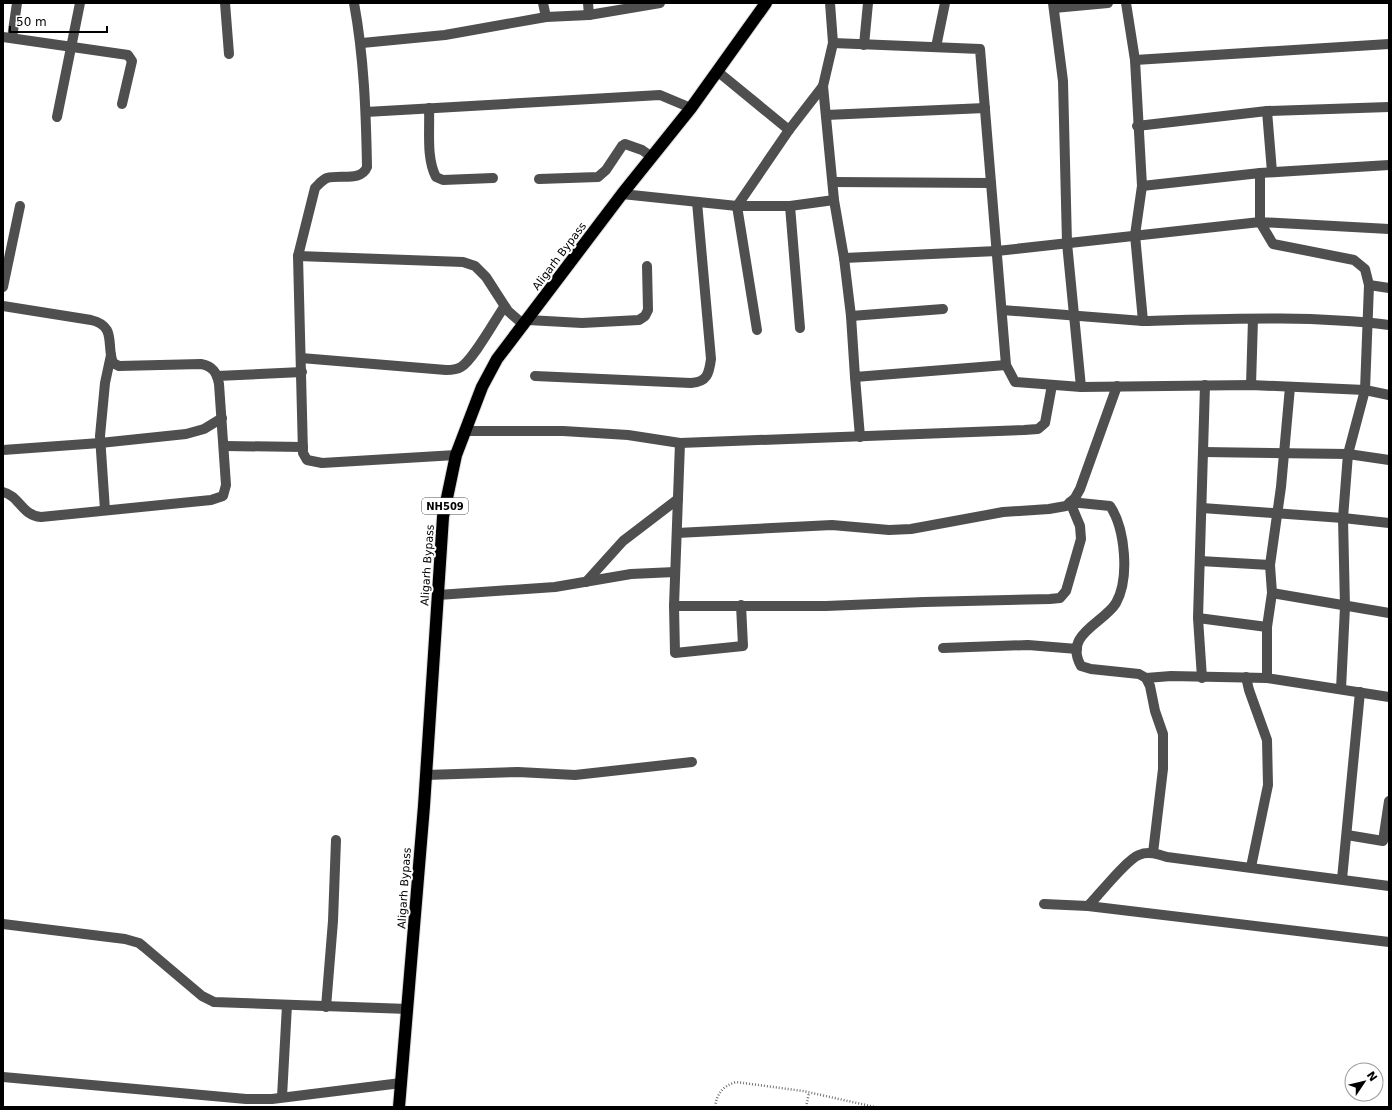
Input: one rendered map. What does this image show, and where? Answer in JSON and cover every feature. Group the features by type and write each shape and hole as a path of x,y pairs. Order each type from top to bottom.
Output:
{"highway":[{"name":"Aligarh Bypass","path":"399,1107 401,1083 397,1008 426,775 443,517 456,455 482,387 497,359 523,322 622,194 647,154 691,108 766,3"}],"street":[{"path":"17,3 8,38 72,48 125,54 131,58 122,104"},
{"path":"57,117 80,3"},
{"path":"225,3 229,54"},
{"path":"354,3 362,43 366,112 367,167 365,172 360,175 328,178 315,188 298,256 302,358 303,453 307,460 322,463 456,455"},
{"path":"543,3 546,17"},
{"path":"588,3 589,15"},
{"path":"362,43 445,35 546,17 589,15 660,3"},
{"path":"830,3 833,42 823,86 834,200 844,258 851,316 860,437"},
{"path":"864,45 868,3"},
{"path":"936,47 945,3"},
{"path":"1081,387 1067,243 1063,81 1054,5 1108,3"},
{"path":"1126,3 1135,60 1142,186 1135,235 1143,321"},
{"path":"833,42 864,45 980,49 1006,365 1015,382 1081,387 1251,384 1365,390 1389,395"},
{"path":"1135,60 1389,44"},
{"path":"717,71 789,130"},
{"path":"757,330 737,206 789,130 823,86"},
{"path":"366,112 660,95 691,108"},
{"path":"1138,126 1267,111 1389,107"},
{"path":"429,108 430,156 432,170 436,177 442,180 493,178"},
{"path":"826,115 985,108"},
{"path":"1267,111 1272,172"},
{"path":"539,178 598,177 606,170 622,146 628,145 647,154"},
{"path":"1142,186 1260,173 1389,165"},
{"path":"1260,173 1260,222 1272,244 1354,260 1365,269 1369,286 1365,390 1348,454 1343,518 1345,607 1341,689"},
{"path":"833,182 991,183"},
{"path":"622,194 737,206 790,206 834,200"},
{"path":"535,376 691,383 699,382 706,378 710,373 711,360 696,202"},
{"path":"3,287 20,206"},
{"path":"790,206 800,328"},
{"path":"844,258 997,251 1260,222 1389,229"},
{"path":"298,256 463,262 475,266 486,277 506,309 523,322 582,323 639,320 645,316 648,310 647,266"},
{"path":"1369,286 1389,288"},
{"path":"3,306 97,321 106,328 109,333 113,362 119,366 208,365 217,376 225,446 226,485 223,496 211,500 35,516 28,514 12,497 3,492"},
{"path":"302,358 446,370 455,369 462,366 470,358 506,309"},
{"path":"851,316 943,309"},
{"path":"1002,310 1074,314 1143,321 1252,319 1368,322 1389,325"},
{"path":"1251,384 1252,319"},
{"path":"105,510 100,443 105,383 112,355"},
{"path":"855,377 1006,365"},
{"path":"217,376 302,372"},
{"path":"465,431 562,431 628,435 680,443 1038,429 1045,423 1048,417 1052,385"},
{"path":"1202,678 1198,618 1206,385"},
{"path":"677,533 832,525 889,530 911,529 1003,512 1049,509 1066,506 1080,489 1117,386"},
{"path":"1267,678 1267,627 1272,593 1270,565 1275,538 1276,513 1284,454 1290,387"},
{"path":"3,450 100,443 192,432 204,429 222,418"},
{"path":"680,443 674,606 676,653 743,646 741,605"},
{"path":"225,446 303,447"},
{"path":"1203,452 1348,454 1389,460"},
{"path":"586,582 622,541 678,499"},
{"path":"674,606 826,606 1060,598 1066,591 1081,539 1080,526 1070,502"},
{"path":"1070,502 1110,506 1116,515 1122,534 1124,562 1122,585 1116,602 1109,611 1086,630 1077,649 1077,659 1081,666 1091,669 1139,674 1146,678 1150,686 1155,711 1163,734 1163,769 1152,853"},
{"path":"1202,508 1343,518 1389,523"},
{"path":"1200,561 1270,565"},
{"path":"438,595 555,587 631,574 675,572"},
{"path":"1272,593 1345,607 1389,613"},
{"path":"1198,618 1267,627"},
{"path":"943,648 1028,645 1077,649"},
{"path":"1146,678 1170,676 1202,678 1267,678 1389,697"},
{"path":"1246,677 1249,690 1267,740 1268,785 1251,867"},
{"path":"1342,880 1360,692"},
{"path":"426,775 518,772 574,775 692,762"},
{"path":"1347,835 1383,841 1389,801"},
{"path":"326,1007 333,921 336,840"},
{"path":"1088,906 1138,855 1152,853 1167,857 1389,886"},
{"path":"1044,904 1088,906 1389,942"},
{"path":"3,924 131,941 144,947 202,996 214,1002 326,1007 397,1008"},
{"path":"282,1097 287,1005"},
{"path":"3,1077 246,1099 282,1097 401,1083"}],"path":[{"path":"715,1107 717,1098 726,1085 736,1082 809,1092 875,1107"},
{"path":"806,1107 809,1092"}]}
